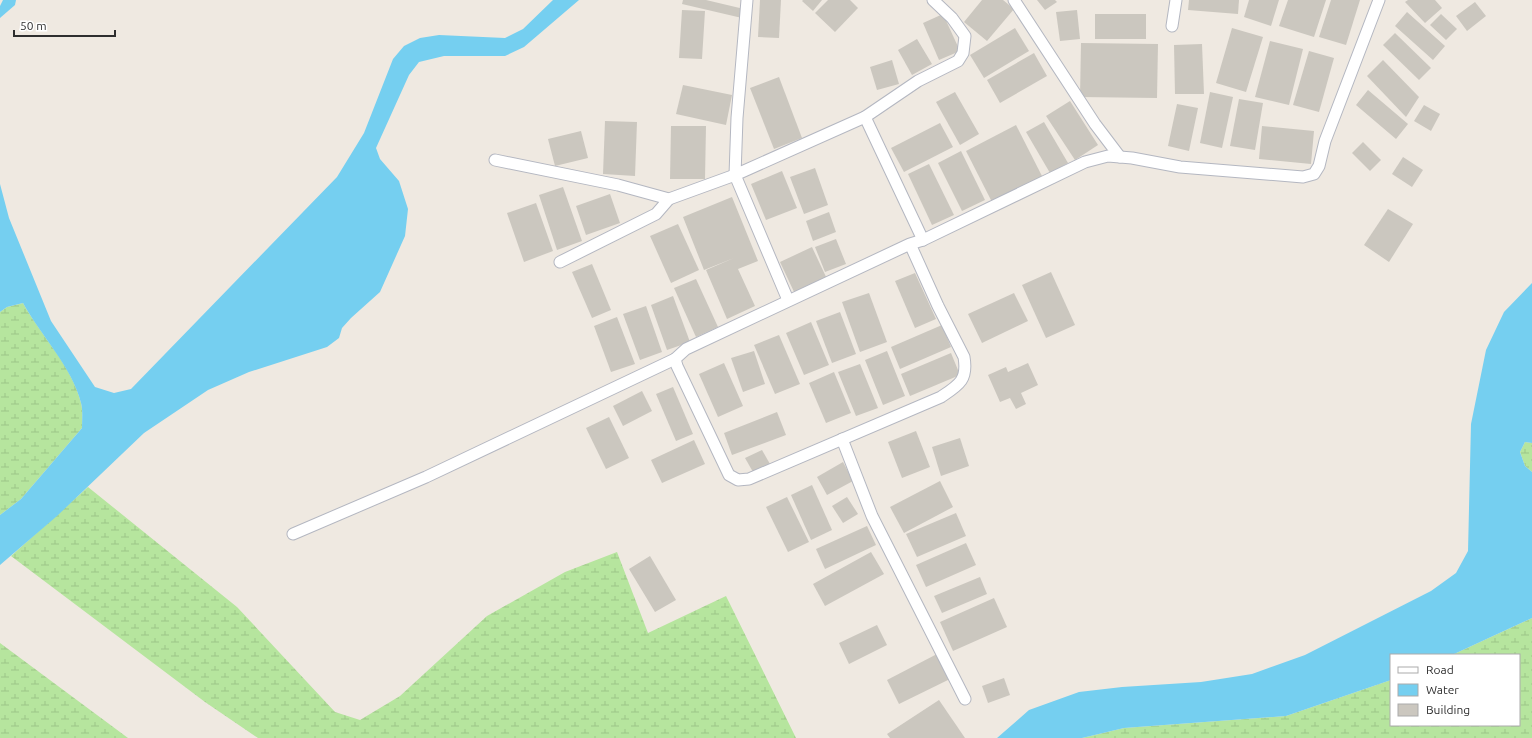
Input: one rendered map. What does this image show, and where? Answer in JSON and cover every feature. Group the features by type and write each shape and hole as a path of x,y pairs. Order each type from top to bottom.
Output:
{"street":[{"path":"747,0 737,118 735,175 788,300"},
{"path":"560,262 656,214 669,199 735,175 865,117 918,81 958,61 963,53 965,36 952,18 934,0"},
{"path":"1014,0 1095,124 1120,157"},
{"path":"1172,26 1176,0"},
{"path":"293,534 426,477 675,359 686,349 788,300 910,244 924,240 1085,162 1108,156 1180,167 1303,177 1314,174 1319,166 1325,141 1378,0"},
{"path":"865,117 924,240"},
{"path":"495,160 604,182 669,199"},
{"path":"675,359 729,475 738,480 749,479 941,397 959,385 964,375 964,357 938,306 910,244"},
{"path":"842,440 872,516 965,699"}],"green space":[{"path":"23,303 71,376 82,406 82,428 21,499 0,515 0,312 7,307"},
{"path":"1525,442 1532,443 1532,472 1525,466 1520,452"},
{"path":"88,487 237,607 335,712 360,720 400,696 487,616 565,572 617,552 648,633 726,596 796,738 258,738 205,702 11,556"},
{"path":"1532,618 1532,738 1082,738 1124,728 1286,716 1390,680 1390,726 1520,726 1520,654 1454,654"},
{"path":"0,643 128,738 0,738"}],"water":[{"path":"3,0 16,0 15,5 0,18 0,6"},
{"path":"553,0 579,0 524,47 505,56 444,56 419,62 409,75 376,148 380,159 399,181 408,209 405,236 380,292 342,328 339,338 327,347 249,372 208,390 144,433 57,516 0,565 0,515 21,499 82,428 82,409 77,390 71,377 23,303 7,307 0,312 0,184 9,218 51,321 95,387 114,393 131,389 337,177 364,133 393,59 404,46 420,38 439,35 505,38 523,29"},
{"path":"1532,283 1532,443 1525,442 1520,452 1525,466 1532,472 1532,618 1454,654 1390,654 1390,680 1286,716 1124,728 1082,738 997,738 1029,710 1079,692 1122,687 1201,682 1252,674 1305,655 1431,591 1456,573 1468,551 1471,424 1486,350 1504,312"}],"building":[{"path":"683,0 706,0 744,9 742,18 682,4"},
{"path":"760,0 781,0 779,38 758,37"},
{"path":"822,0 813,11 802,1"},
{"path":"828,0 850,0 858,8 835,32 815,13"},
{"path":"982,0 1003,0 1014,9 987,41 964,22"},
{"path":"1037,0 1055,0 1057,2 1045,10"},
{"path":"1189,0 1239,0 1238,14 1188,10"},
{"path":"1249,0 1279,0 1271,26 1244,17"},
{"path":"1288,0 1326,0 1314,37 1279,26"},
{"path":"1331,0 1360,0 1346,45 1319,37"},
{"path":"1408,0 1435,0 1442,8 1425,23 1405,2"},
{"path":"1475,2 1486,16 1467,31 1456,16"},
{"path":"682,10 705,11 702,59 679,58"},
{"path":"1077,10 1080,39 1060,41 1056,12"},
{"path":"1407,12 1445,46 1433,60 1395,26"},
{"path":"943,14 960,51 939,60 923,23"},
{"path":"1095,14 1146,14 1146,39 1095,39"},
{"path":"1441,14 1457,29 1446,40 1430,25"},
{"path":"1015,28 1029,51 984,78 970,55"},
{"path":"1232,28 1263,37 1246,92 1216,83"},
{"path":"1395,33 1431,68 1419,80 1383,45"},
{"path":"917,39 932,64 912,75 898,50"},
{"path":"1270,41 1303,49 1289,105 1255,97"},
{"path":"1081,43 1158,44 1157,98 1080,97"},
{"path":"1202,44 1204,94 1175,94 1174,45"},
{"path":"1309,51 1334,58 1319,112 1293,105"},
{"path":"1034,53 1047,76 1000,103 987,80"},
{"path":"892,60 899,84 877,90 870,67"},
{"path":"1383,60 1419,97 1406,117 1367,76"},
{"path":"779,77 802,138 774,149 750,88"},
{"path":"683,85 732,95 726,125 676,114"},
{"path":"1368,90 1408,124 1396,139 1356,105"},
{"path":"955,92 979,134 960,145 936,102"},
{"path":"1210,92 1233,97 1222,148 1200,143"},
{"path":"1239,99 1263,103 1255,150 1230,146"},
{"path":"1070,101 1098,145 1075,160 1046,116"},
{"path":"1177,104 1198,108 1189,151 1168,146"},
{"path":"1424,105 1440,114 1431,131 1414,121"},
{"path":"605,121 637,122 635,176 603,174"},
{"path":"1044,122 1068,163 1050,173 1026,132"},
{"path":"940,123 953,147 904,172 891,148"},
{"path":"1016,125 1043,178 993,204 966,151"},
{"path":"671,126 706,126 705,179 670,179"},
{"path":"1262,126 1314,131 1311,164 1259,159"},
{"path":"581,131 588,158 555,166 548,139"},
{"path":"1363,142 1381,160 1370,171 1352,153"},
{"path":"961,151 985,200 962,211 938,163"},
{"path":"1403,157 1423,170 1412,187 1392,174"},
{"path":"929,164 954,215 932,225 908,174"},
{"path":"815,168 828,205 804,214 790,177"},
{"path":"782,171 797,208 766,220 751,184"},
{"path":"563,187 582,241 557,250 539,195"},
{"path":"610,194 620,223 586,235 576,206"},
{"path":"732,197 758,261 738,269 755,306 727,319 706,270 734,258 704,270 683,217"},
{"path":"536,203 553,251 524,262 507,213"},
{"path":"1388,209 1413,224 1389,262 1364,245"},
{"path":"829,212 836,232 813,241 806,221"},
{"path":"678,224 699,270 671,283 650,236"},
{"path":"836,239 846,264 825,272 815,247"},
{"path":"812,247 827,279 795,294 780,262"},
{"path":"592,264 611,310 592,318 572,272"},
{"path":"1051,272 1075,325 1046,338 1022,285"},
{"path":"915,273 936,319 915,328 895,281"},
{"path":"696,279 718,327 696,337 674,288"},
{"path":"869,293 887,342 860,352 842,302"},
{"path":"1014,293 1028,321 982,343 968,314"},
{"path":"673,296 690,342 667,350 651,305"},
{"path":"646,306 662,352 640,360 623,314"},
{"path":"840,312 856,354 832,363 816,321"},
{"path":"617,317 635,364 611,372 594,326"},
{"path":"811,322 829,365 804,375 786,333"},
{"path":"942,325 951,347 900,369 891,347"},
{"path":"779,335 800,384 775,394 754,345"},
{"path":"754,351 765,384 743,392 731,358"},
{"path":"887,351 905,396 883,405 865,360"},
{"path":"951,353 960,375 910,396 901,374"},
{"path":"724,363 743,406 718,417 699,374"},
{"path":"1028,363 1038,385 1021,393 1026,404 1016,409 1010,398 1000,402 988,375 1006,367 1008,372"},
{"path":"860,364 878,408 856,416 838,372"},
{"path":"834,372 851,413 826,423 809,383"},
{"path":"673,387 693,434 676,441 656,394"},
{"path":"642,391 652,411 623,426 613,406"},
{"path":"777,412 786,435 732,455 724,433"},
{"path":"609,417 629,458 606,469 586,428"},
{"path":"916,431 930,467 902,478 888,442"},
{"path":"960,438 969,466 941,476 932,447"},
{"path":"694,440 705,464 662,483 651,460"},
{"path":"762,450 770,464 753,472 745,458"},
{"path":"843,462 853,481 827,495 817,477"},
{"path":"940,481 953,507 904,533 890,507"},
{"path":"812,485 832,530 811,540 791,495"},
{"path":"787,497 809,542 788,552 766,507"},
{"path":"847,497 858,514 843,523 832,506"},
{"path":"956,513 966,536 917,557 906,534"},
{"path":"867,526 876,545 825,569 816,549"},
{"path":"966,543 976,565 926,587 916,565"},
{"path":"871,552 884,574 825,606 813,584"},
{"path":"650,556 676,600 655,612 629,569"},
{"path":"980,577 987,594 942,613 934,596"},
{"path":"994,598 1007,627 953,651 940,622"},
{"path":"877,625 887,645 849,664 839,643"},
{"path":"937,654 950,679 899,704 887,680"},
{"path":"1004,678 1010,695 988,703 982,686"},
{"path":"939,700 965,738 890,738 887,734"}]}
